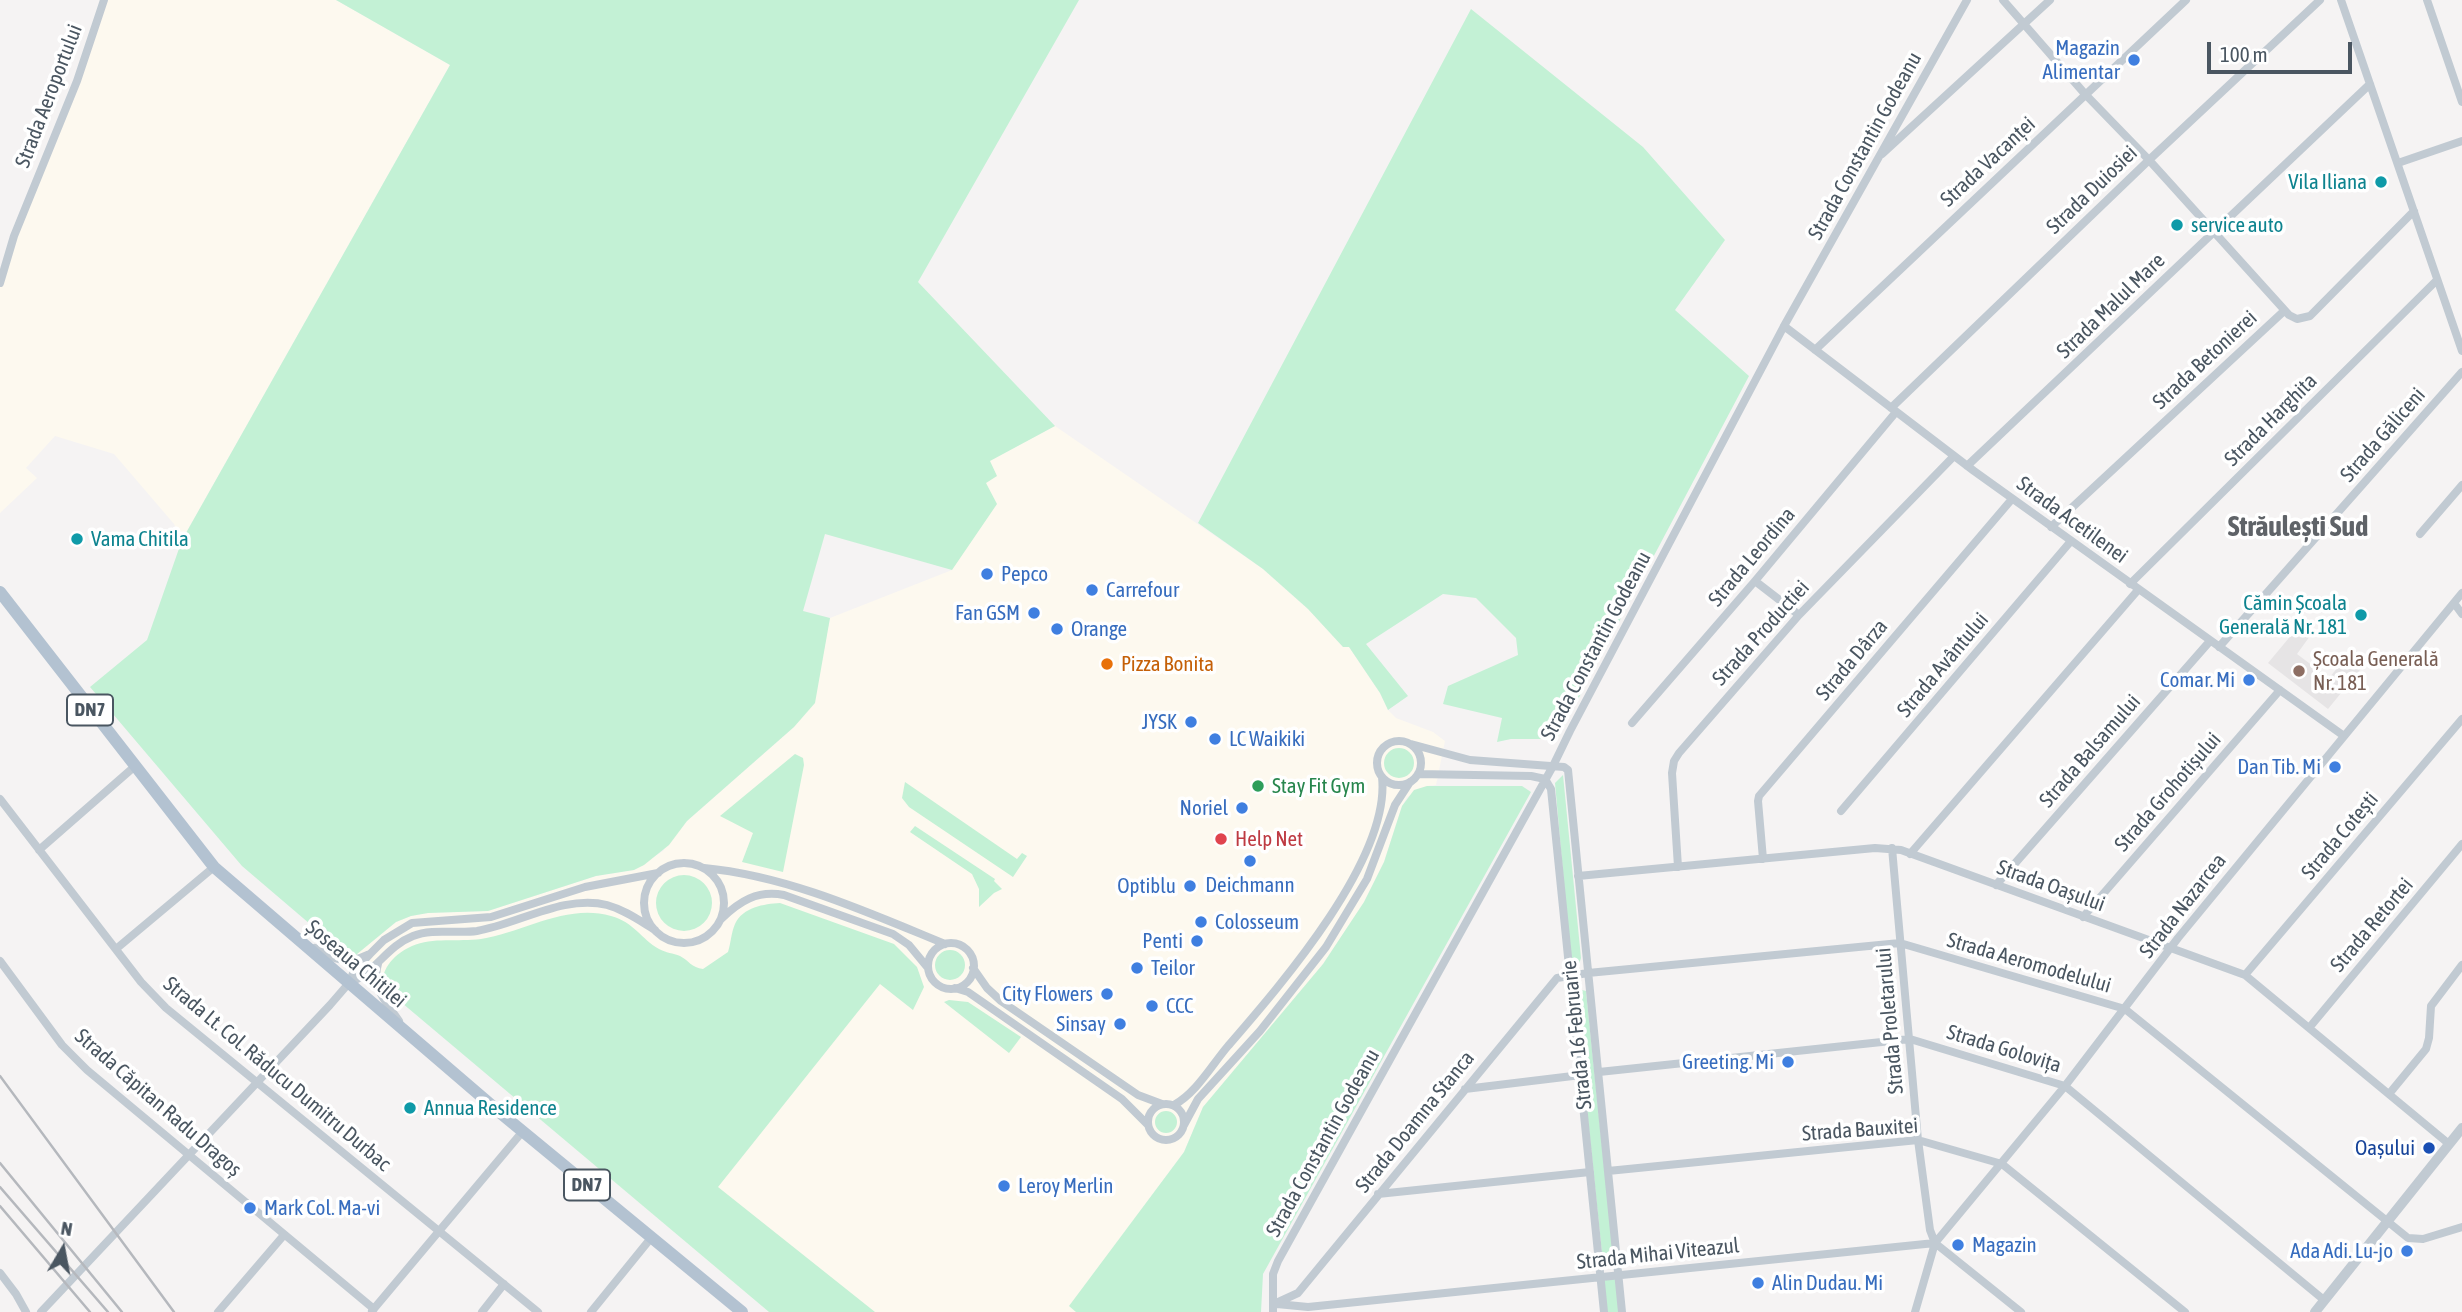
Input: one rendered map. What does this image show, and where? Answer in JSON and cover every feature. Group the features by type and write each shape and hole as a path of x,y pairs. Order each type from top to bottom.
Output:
{"main road":[{"name":"Șoseaua Chitilei","path":"0,592 214,867 523,1131 741,1312"}],"street":[{"name":"Strada Aeroportului","path":"0,283 14,236 77,81 104,0"},
{"name":"Strada Constantin Godeanu","path":"1274,1308 1273,1274 1278,1261 1553,766 1784,326 1967,0"},
{"path":"2003,0 2085,94 2149,160 2284,311"},
{"path":"1877,158 2050,0"},
{"name":"Strada Vacanței","path":"1815,350 2186,0"},
{"name":"Strada Duiosiei","path":"1894,410 2149,160 2320,0"},
{"path":"2341,0 2462,351"},
{"path":"2427,0 2462,102"},
{"name":"Strada Malul Mare","path":"1967,466 2370,84"},
{"path":"2398,163 2462,141"},
{"name":"Strada Betonierei","path":"2051,527 2284,311 2297,319 2310,316 2414,211"},
{"name":"Strada Harghita","path":"2130,584 2437,280"},
{"name":"Strada Acetilenei","path":"1784,326 2012,499 2344,736"},
{"name":"Strada Găliceni","path":"2220,647 2462,372"},
{"name":"Strada Leordina","path":"1632,723 1755,581 1894,410"},
{"name":"Strada Productiei","path":"1678,867 1672,773 1674,761 1799,615 1954,456"},
{"path":"2420,534 2462,485"},
{"name":"Strada Dârza","path":"1763,859 1759,796 2012,499"},
{"name":"Strada Avântului","path":"1841,811 2071,541"},
{"path":"1755,581 1799,615"},
{"path":"1910,854 2138,590"},
{"name":"Strada Nazarcea","path":"1935,1243 2065,1086 2171,948 2462,593"},
{"path":"2454,603 2462,614"},
{"name":"Strada Balsamului","path":"1996,885 2210,641"},
{"name":"Strada Grohotișului","path":"2083,916 2280,690"},
{"name":"Strada Cotești","path":"2245,975 2462,719"},
{"path":"1174,1105 1191,1092 1269,1000 1344,894 1359,867 1376,825 1383,793 1377,760 1381,749 1396,741 1470,760 1553,766"},
{"path":"349,983 363,978 402,941 427,932 474,931 570,905 607,905 623,911 665,938 691,942 714,930 734,906 751,897 774,893 893,934 909,946 940,986 968,992 1122,1099 1148,1125 1154,1136 1166,1140 1178,1136 1198,1099 1260,1031 1326,947 1367,880 1395,805 1418,774 1422,761 1420,754 1411,744"},
{"path":"39,850 134,766"},
{"name":"Strada 16 Februarie","path":"1553,766 1568,770 1622,1312"},
{"path":"1418,774 1531,776 1545,779"},
{"path":"1382,777 1398,785 1410,782"},
{"name":"Strada 16 Februarie","path":"1545,779 1551,789 1604,1312"},
{"name":"Strada Lt. Col. Răducu Dumitru Durbac","path":"0,799 141,982 166,1008 538,1312"},
{"name":"Strada Retortei","path":"2309,1028 2462,844"},
{"name":"Strada Oașului","path":"1578,876 1892,848 2245,975 2449,1144"},
{"name":"Strada Proletarului","path":"1892,848 1918,1140 1930,1230 1935,1243 1914,1312"},
{"path":"655,930 645,911 644,901 651,880 667,867 684,863 786,883 945,944"},
{"path":"116,948 214,867"},
{"path":"704,868 720,885 723,896 721,919"},
{"path":"41,1312 349,983 354,971 402,927 412,923 491,917 585,887 658,873"},
{"path":"286,930 335,960 354,960 370,954"},
{"name":"Strada Aeromodelului","path":"1588,973 1900,943 2125,1009 2386,1223 2408,1238 2423,1239 2462,1227"},
{"path":"928,968 930,956 939,946 958,944 967,950 973,968 987,988 1001,1001 1138,1095 1162,1104 1174,1105 1183,1113 1184,1125"},
{"name":"Strada Căpitan Radu Dragoș","path":"0,961 75,1058 187,1156 373,1310"},
{"path":"379,961 376,972 378,990 407,1031"},
{"path":"2389,1094 2426,1049 2431,1006 2462,965"},
{"path":"955,988 967,981 973,968"},
{"path":"1569,975 1588,973"},
{"name":"Strada Doamna Stanca","path":"1274,1308 1298,1293 1553,982 1569,975"},
{"name":"Strada Golovița","path":"1599,1072 1910,1040 2065,1086 2324,1300"},
{"path":"1465,1089 1581,1075"},
{"path":"1148,1125 1149,1114 1162,1104"},
{"path":"2315,1312 2462,1128"},
{"path":"373,1310 523,1131"},
{"name":"Strada Bauxitei","path":"1608,1171 1918,1140 2002,1164 2185,1312"},
{"path":"1378,1194 1590,1172"},
{"path":"218,1312 285,1235"},
{"path":"591,1312 651,1238"},
{"path":"1935,1243 2021,1312"},
{"name":"Strada Mihai Viteazul","path":"1274,1308 1308,1307 1935,1243"},
{"path":"0,1273 12,1287 26,1312"},
{"path":"482,1312 504,1284"},
{"path":"1274,1308 1282,1312"}],"shaded area":[{"path":"104,0 336,0 450,65 182,540 174,524 114,454 55,436 26,468 37,478 0,513 0,283"},
{"path":"1055,426 1263,569 1308,609 1343,647 1349,647 1380,693 1388,710 1396,718 1433,732 1445,741 1436,785 1427,786 1407,797 1384,862 1364,902 1323,964 1203,1107 1184,1152 1070,1306 1076,1312 769,1312 351,959 396,922 411,916 488,911 596,876 634,870 663,851 687,821 794,727 814,703 830,618 952,570 986,483 989,461"},
{"name":"Școala Generală Nr. 181","path":"2298,627 2310,636 2297,654 2329,678 2353,649 2368,660 2328,709 2268,663"}],"green space":[{"path":"336,0 1079,0 918,282 1055,426 990,461 997,476 986,483 997,504 952,570 825,534 803,611 830,618 815,703 794,727 687,821 669,845 634,870 596,876 488,911 411,916 396,922 351,959 242,866 90,687 147,640 182,540 450,65"},
{"path":"1471,9 1643,147 1725,240 1675,310 1749,376 1557,739 1511,739 1497,742 1502,718 1443,704 1448,686 1518,655 1516,638 1476,598 1443,594 1366,644 1408,696 1388,710 1380,693 1349,647 1343,647 1308,609 1263,569 1198,523"},
{"path":"1399,748 1410,752 1414,763 1410,774 1399,778 1388,774 1384,763 1388,752"},
{"path":"795,754 803,758 804,765 783,872 742,862 753,833 720,816"},
{"path":"1563,775 1581,958 1578,967 1573,967 1571,962 1555,783"},
{"path":"905,782 1017,859 1022,853 1027,856 1013,877 909,807 902,798"},
{"path":"1427,786 1522,786 1531,792 1263,1274 1261,1312 1076,1312 1069,1306 1184,1152 1203,1107 1323,964 1364,902 1384,862 1402,806 1414,790"},
{"path":"915,826 995,879 1002,889 979,907 979,889 972,874 910,832"},
{"path":"678,875 690,875 704,883 712,897 710,914 704,923 690,931 678,931 661,919 656,909 656,897 668,880"},
{"path":"780,903 894,944 917,967 924,987 913,1010 880,984 718,1187 875,1312 769,1312 383,987 384,974 390,962 412,946 437,941 481,939 578,913 595,913 619,919 632,926 659,949 680,956 693,966 703,969 728,952 735,924 743,914 761,906"},
{"path":"950,950 961,954 965,965 961,976 950,980 939,976 935,965 939,954"},
{"path":"1578,989 1586,991 1614,1262 1612,1268 1605,1268 1603,1263 1575,995"},
{"path":"944,1002 968,1002 1021,1037 1009,1053"},
{"path":"1166,1111 1176,1118 1177,1122 1170,1132 1166,1133 1156,1126 1155,1122 1162,1112"},
{"path":"1615,1275 1619,1312 1606,1312 1604,1281"}],"railway":[{"path":"0,1076 174,1312"},
{"path":"0,1163 122,1312"},
{"path":"0,1187 108,1312"},
{"path":"0,1206 90,1312"}],"place":[{"name":"Magazin Alimentar","path":"2134,60"},
{"name":"Vila Iliana","path":"2381,182"},
{"name":"service auto","path":"2177,225"},
{"name":"Vama Chitila","path":"77,539"},
{"name":"Pepco","path":"987,574"},
{"name":"Carrefour","path":"1092,590"},
{"name":"Fan GSM","path":"1034,613"},
{"name":"Cămin Școala Generală Nr. 181","path":"2361,615"},
{"name":"Orange","path":"1057,629"},
{"name":"Pizza Bonita","path":"1107,664"},
{"name":"Școala Generală Nr. 181","path":"2299,671"},
{"name":"Comar. Mi","path":"2249,680"},
{"name":"JYSK","path":"1191,722"},
{"name":"LC Waikiki","path":"1215,739"},
{"name":"Dan Tib. Mi","path":"2335,767"},
{"name":"Stay Fit Gym","path":"1258,786"},
{"name":"Noriel","path":"1242,808"},
{"name":"Help Net","path":"1221,839"},
{"name":"Deichmann","path":"1250,861"},
{"name":"Optiblu","path":"1190,886"},
{"name":"Colosseum","path":"1201,922"},
{"name":"Penti","path":"1197,941"},
{"name":"Teilor","path":"1137,968"},
{"name":"City Flowers","path":"1107,994"},
{"name":"CCC","path":"1152,1006"},
{"name":"Sinsay","path":"1120,1024"},
{"name":"Greeting. Mi","path":"1788,1062"},
{"name":"Annua Residence","path":"410,1108"},
{"name":"Oașului","path":"2429,1148"},
{"name":"Leroy Merlin","path":"1004,1186"},
{"name":"Mark Col. Ma-vi","path":"250,1208"},
{"name":"Magazin","path":"1958,1245"},
{"name":"Ada Adi. Lu-jo","path":"2407,1251"},
{"name":"Alin Dudau. Mi","path":"1758,1283"}],"district":[{"name":"Străulești Sud","path":"2298,527"}]}
